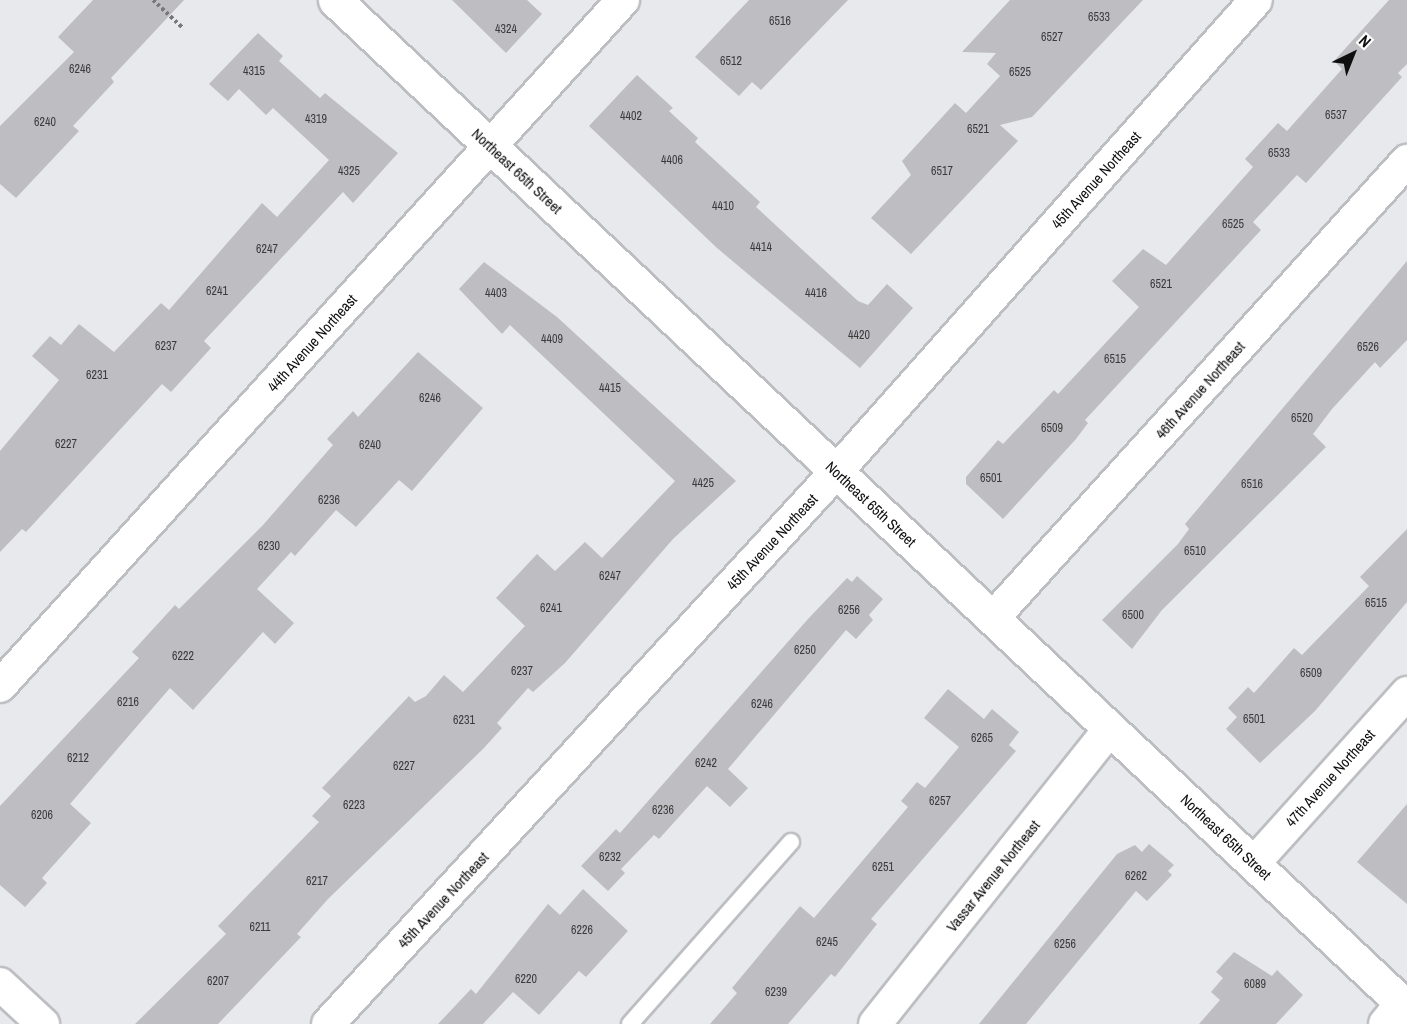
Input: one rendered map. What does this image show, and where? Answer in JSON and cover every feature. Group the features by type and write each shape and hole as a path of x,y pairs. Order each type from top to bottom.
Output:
{"main road":[{"name":"Northeast 65th Street","path":"335,0 1254,863 1398,1012"}],"street":[{"name":"44th Avenue Northeast","path":"0,686 623,0"},
{"name":"45th Avenue Northeast","path":"328,1024 837,471 1256,0"},
{"name":"46th Avenue Northeast","path":"993,618 1407,161"},
{"name":"47th Avenue Northeast","path":"1254,863 1407,693"},
{"name":"Vassar Avenue Northeast","path":"875,1024 1110,729"},
{"path":"0,984 43,1024"}],"lane":[{"path":"630,1024 791,842"}],"path":[{"path":"153,0 184,29"}],"building":[{"path":"93,0 184,0 111,78 114,82 73,126 79,131 16,198 0,184 0,126 74,52 58,37"},
{"path":"452,0 527,0 542,14 506,53"},
{"path":"749,0 848,0 761,90 752,82 739,96 695,57"},
{"path":"1010,0 1143,0 1032,117 1000,125 1018,141 911,254 871,218 911,175 902,161 955,103 966,113 1000,76 987,64 996,53 962,52"},
{"path":"1389,0 1407,0 1407,64 1398,73 1402,77 1306,183 1297,175 1253,222 1261,230 1085,420 1088,423 1076,439 1003,519 966,484 966,477 998,440 1003,444 1054,390 1058,394 1139,307 1112,281 1143,249 1166,265 1253,167 1245,159 1278,123 1287,131 1342,69 1334,61"},
{"path":"258,33 283,56 279,61 320,98 325,93 398,153 353,203 343,192 204,341 211,348 171,392 162,384 26,532 22,529 0,552 0,451 59,380 32,356 50,336 61,345 79,324 114,352 161,303 169,310 262,203 277,217 329,160 273,108 266,115 239,89 228,101 209,84"},
{"path":"637,75 673,108 669,111 698,138 695,142 760,202 756,207 858,301 868,305 887,284 913,308 860,368 717,248 589,126"},
{"path":"1407,261 1407,340 1380,368 1375,362 1332,409 1313,434 1326,447 1162,610 1132,649 1102,620 1178,544 1189,529 1185,524"},
{"path":"484,262 557,317 736,481 673,539 565,663 533,692 528,688 497,723 502,728 483,749 328,899 297,934 301,937 218,1024 135,1024 226,934 218,926 319,822 312,816 331,796 322,788 409,696 415,702 426,696 444,675 463,692 525,626 496,598 537,554 555,571 585,542 602,558 675,481 510,325 502,334 459,289"},
{"path":"418,352 483,408 412,491 399,480 356,527 336,510 295,556 291,552 257,589 294,623 275,644 263,632 193,710 170,688 70,804 91,823 42,878 47,883 25,907 0,885 0,806 139,658 132,652 175,605 179,609 263,525 333,445 327,439 353,411 358,417"},
{"path":"1407,529 1407,602 1315,711 1260,763 1226,729 1237,717 1228,708 1248,687 1254,693 1294,648 1302,655 1369,586 1360,577"},
{"path":"857,576 883,599 869,615 873,620 856,639 846,630 728,769 748,788 730,807 707,786 659,839 654,835 621,869 625,873 608,891 581,866 616,829 620,833 808,619 847,578 852,582"},
{"path":"948,689 984,719 992,709 1019,732 1009,745 1016,751 871,919 877,924 835,977 831,974 788,1024 710,1024 737,993 732,988 800,906 814,918 908,807 901,801 917,782 925,788 959,747 924,718"},
{"path":"1407,804 1407,904 1357,862"},
{"path":"1149,844 1174,865 1168,871 1172,875 1147,901 1136,891 1026,1024 979,1024 1117,854 1135,845 1142,852"},
{"path":"583,889 628,931 586,977 579,971 539,1015 513,992 483,1024 438,1024 471,989 476,994 548,904 560,915"},
{"path":"1234,952 1272,976 1277,970 1303,995 1276,1024 1199,1024 1220,1000 1211,992 1223,978 1216,972"}]}
